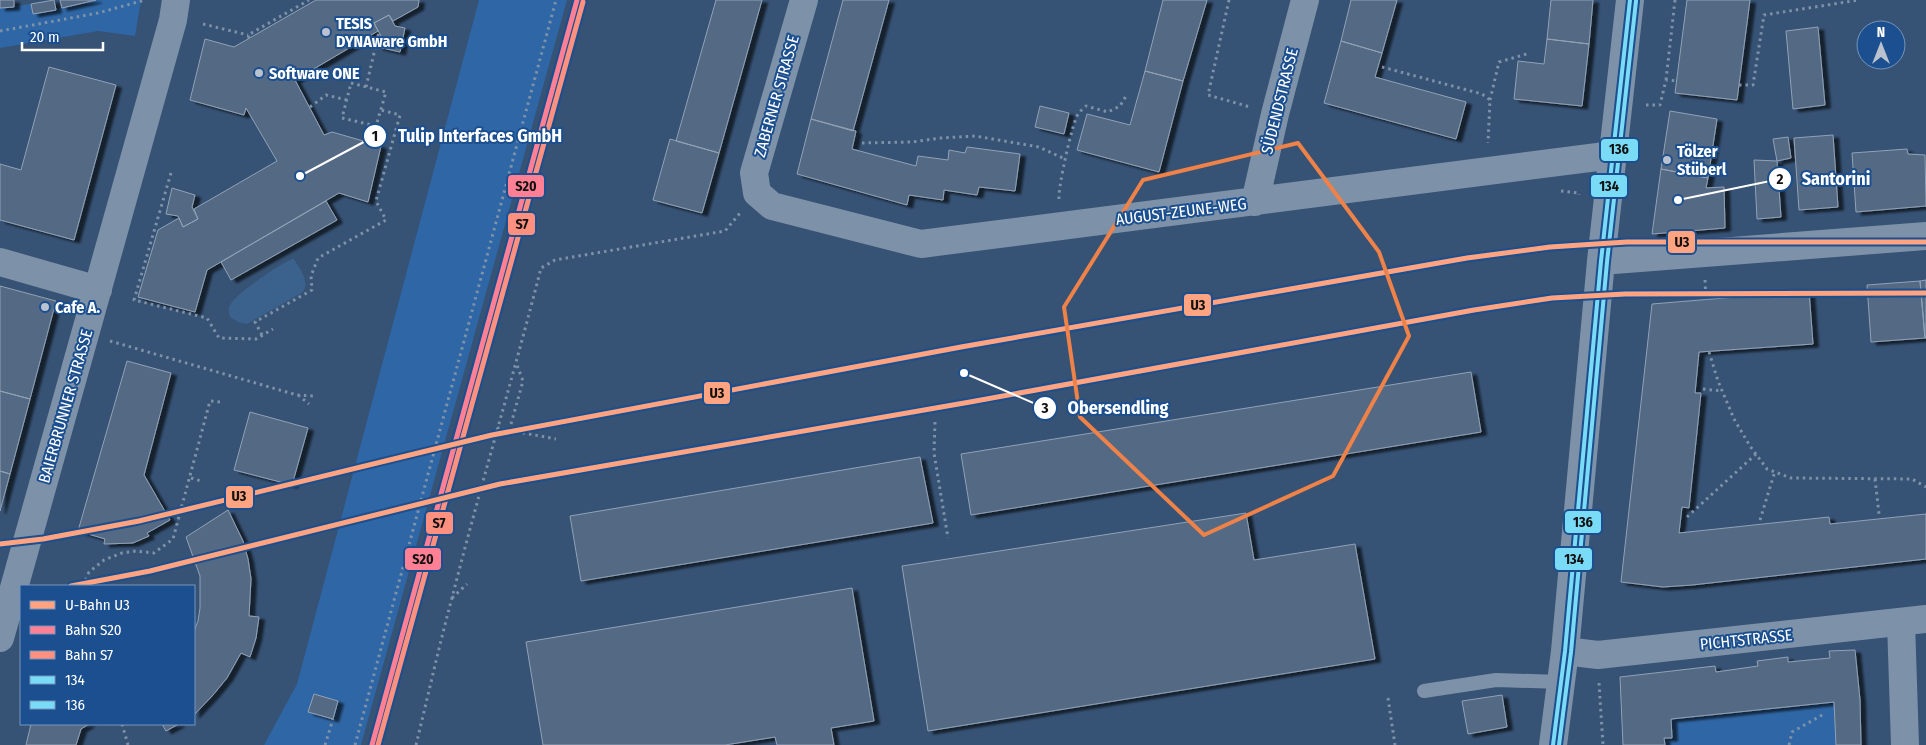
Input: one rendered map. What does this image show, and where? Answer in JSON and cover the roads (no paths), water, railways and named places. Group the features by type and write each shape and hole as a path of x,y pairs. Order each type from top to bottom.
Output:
{"street":[{"name":"BAIERBRUNNER STRASSE","path":"0,638 6,596 98,290 173,20 176,0"},
{"name":"ZABERNER STRASSE","path":"757,193 754,172 804,0"},
{"name":"SÜDENDSTRASSE","path":"1255,202 1275,114 1305,0"},
{"path":"1553,745 1565,651 1601,262 1630,0"},
{"name":"AUGUST-ZEUNE-WEG","path":"757,193 772,206 921,244 1613,155"},
{"path":"1601,262 1926,236"},
{"path":"0,262 98,290"},
{"path":"1905,745 1913,620"},
{"name":"PICHTSTRASSE","path":"1565,651 1598,655 1913,620"}],"lane":[{"path":"1424,691 1496,680 1561,682"}],"metro line":[{"name":"U3","path":"0,544 43,539 139,521 492,435 961,347 1467,258 1550,247 1627,242 1926,242"},
{"name":"U3","path":"76,585 150,571 500,484 970,402 1474,310 1552,298 1625,294 1926,293"}],"rail line":[{"name":"S20","path":"372,745 577,0"},
{"name":"S7","path":"378,745 583,2"}],"place":[{"name":"TESIS DYNAware GmbH","path":"326,32"},
{"name":"Software ONE","path":"259,73"},
{"name":"Tölzer Stüberl","path":"1667,160"},
{"name":"Tulip Interfaces GmbH","path":"300,176"},
{"name":"Santorini","path":"1678,200"},
{"name":"Cafe A.","path":"45,307"},
{"name":"Obersendling","path":"964,373"}]}
